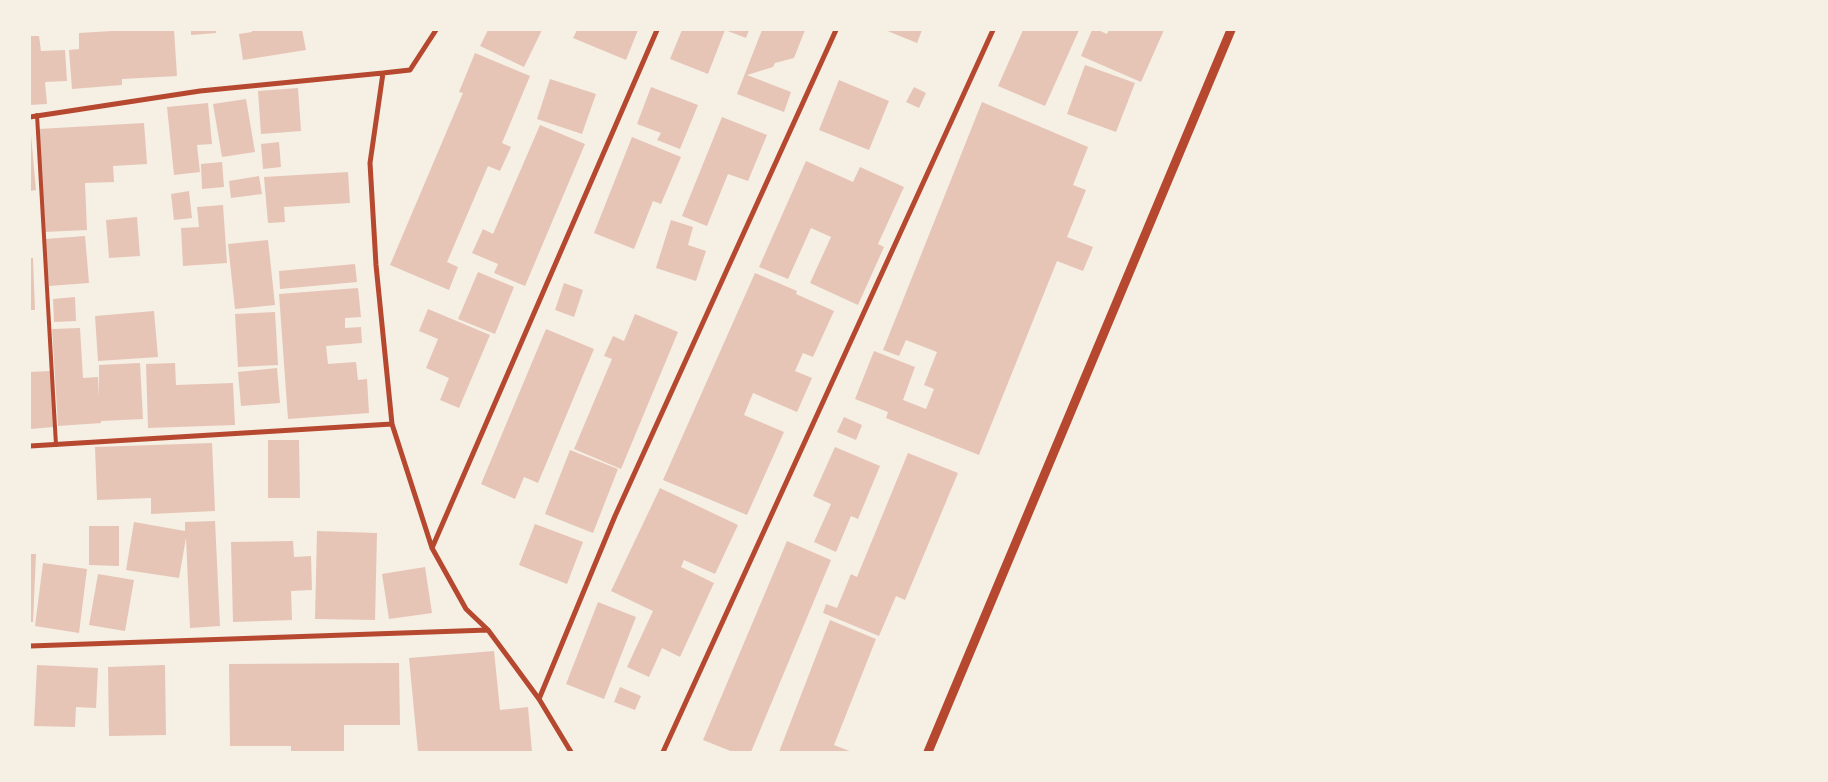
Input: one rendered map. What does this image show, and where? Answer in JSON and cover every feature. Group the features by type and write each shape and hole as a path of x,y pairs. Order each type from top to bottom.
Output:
{"street":[{"path":"30,117 200,91 410,70 436,30"},
{"path":"432,548 657,30"},
{"path":"539,699 615,516 836,30"},
{"path":"663,752 993,30"},
{"path":"928,752 1231,30"},
{"path":"383,73 370,163 376,265 392,424 432,548 466,609 488,630 539,699 571,752"},
{"path":"30,446 392,424"},
{"path":"30,646 488,630"}],"lane":[{"path":"37,115 56,445"}],"building":[{"path":"174,30 177,76 122,79 122,85 72,89 69,50 79,49 79,33"},
{"path":"191,30 216,30 216,33 191,35"},
{"path":"252,30 302,30 306,50 243,60 239,34 252,32"},
{"path":"488,30 542,30 524,67 480,46"},
{"path":"577,30 638,30 626,60 573,38"},
{"path":"682,30 725,30 708,74 670,59"},
{"path":"725,30 749,30 746,38"},
{"path":"762,30 805,30 794,58 775,63 773,67 747,75 791,92 784,112 737,94"},
{"path":"885,30 922,30 917,43"},
{"path":"1023,30 1079,30 1045,106 998,86"},
{"path":"1092,30 1098,30 1107,34 1109,30 1164,30 1141,82 1081,56"},
{"path":"30,36 39,36 41,51 65,50 67,81 45,82 47,104 30,105"},
{"path":"475,53 530,76 502,143 511,147 500,171 488,166 447,262 458,267 449,290 390,265 463,93 459,92"},
{"path":"1085,65 1135,83 1116,132 1067,114"},
{"path":"550,79 596,94 582,134 537,119"},
{"path":"839,80 889,101 869,150 819,130"},
{"path":"651,87 698,105 680,149 657,140 661,133 637,124"},
{"path":"914,87 926,93 919,108 906,102"},
{"path":"298,88 301,131 261,134 258,91"},
{"path":"246,99 255,152 222,157 213,104"},
{"path":"982,102 1088,147 1073,185 1086,190 1067,237 1093,247 1083,271 1057,261 979,455 886,418 888,412 855,399 874,351 915,367 903,400 926,409 934,389 924,385 937,352 906,340 899,356 883,350"},
{"path":"208,103 212,144 197,145 200,172 174,175 167,107"},
{"path":"722,117 767,135 748,181 728,174 707,226 682,216"},
{"path":"144,123 147,164 113,166 114,182 85,183 87,230 44,232 38,129"},
{"path":"540,125 585,144 525,286 494,273 498,264 472,253 483,229 493,234"},
{"path":"30,135 36,190 30,191"},
{"path":"632,137 681,157 661,204 653,201 634,249 594,233"},
{"path":"279,142 281,167 263,169 261,144"},
{"path":"806,161 853,182 860,167 904,187 878,244 884,247 858,305 810,283 831,237 811,228 788,279 759,267"},
{"path":"222,162 224,187 202,189 201,164"},
{"path":"348,172 350,203 284,207 285,222 268,223 264,177"},
{"path":"259,176 262,194 231,198 229,181"},
{"path":"189,191 192,218 174,220 171,194"},
{"path":"223,205 227,263 183,266 181,228 199,227 197,207"},
{"path":"137,217 140,256 109,258 106,220"},
{"path":"671,220 693,227 688,245 706,251 696,281 656,268"},
{"path":"85,236 89,283 49,286 45,239"},
{"path":"268,240 275,305 235,309 228,244"},
{"path":"30,258 33,258 35,310 30,310"},
{"path":"355,264 357,282 280,289 279,271"},
{"path":"478,272 514,287 495,334 458,319"},
{"path":"755,273 797,291 796,294 834,311 813,357 803,353 795,371 812,378 797,412 753,393 744,415 784,432 747,515 663,480"},
{"path":"564,283 583,290 574,317 555,310"},
{"path":"358,288 361,317 345,318 345,328 361,327 362,343 326,346 328,364 356,362 358,380 367,379 369,413 288,419 279,294"},
{"path":"75,297 76,321 54,322 53,299"},
{"path":"428,309 490,335 459,408 440,400 449,378 426,368 438,339 419,331"},
{"path":"154,311 158,357 98,361 95,316"},
{"path":"275,312 278,365 238,367 235,314"},
{"path":"635,314 678,332 621,469 574,449 612,359 604,356 613,336 624,341"},
{"path":"80,328 83,378 98,377 99,397 99,365 140,363 143,419 58,426 52,329"},
{"path":"546,329 594,349 538,483 524,477 515,499 481,484"},
{"path":"175,363 176,385 233,383 235,425 148,428 146,364"},
{"path":"277,368 280,403 241,406 238,372"},
{"path":"51,371 54,427 30,429 30,372"},
{"path":"844,417 862,425 856,440 837,432"},
{"path":"268,440 299,440 300,498 268,498"},
{"path":"212,443 215,511 151,514 151,498 97,500 95,447"},
{"path":"835,447 880,466 858,519 851,516 836,552 814,542 831,504 813,496"},
{"path":"570,450 618,469 593,533 545,514"},
{"path":"908,453 958,473 905,600 896,596 879,636 823,613 826,604 837,608 851,574 857,577"},
{"path":"660,488 738,525 715,574 684,560 681,567 714,583 680,657 662,648 649,677 627,667 653,611 611,591"},
{"path":"215,521 220,626 190,628 186,538 179,578 126,570 134,522 185,531 185,522"},
{"path":"535,524 583,542 567,584 519,565"},
{"path":"89,526 119,526 119,566 89,565"},
{"path":"317,531 377,533 375,620 315,619"},
{"path":"293,541 294,557 311,556 312,590 291,591 292,620 233,622 231,542"},
{"path":"787,541 831,560 751,752 733,752 703,740"},
{"path":"30,554 36,554 33,622 30,622"},
{"path":"43,563 87,569 79,633 35,626"},
{"path":"425,567 432,613 389,619 382,574"},
{"path":"98,574 134,580 125,631 89,625"},
{"path":"598,602 636,617 604,699 566,684"},
{"path":"830,620 876,639 834,745 852,752 779,752"},
{"path":"494,651 500,710 528,707 532,752 418,752 409,658"},
{"path":"399,663 400,725 344,725 344,752 291,752 291,746 230,746 229,664"},
{"path":"37,665 98,668 96,708 76,707 75,727 34,726"},
{"path":"165,665 166,735 109,736 108,667"},
{"path":"620,687 641,696 635,710 614,702"}]}
